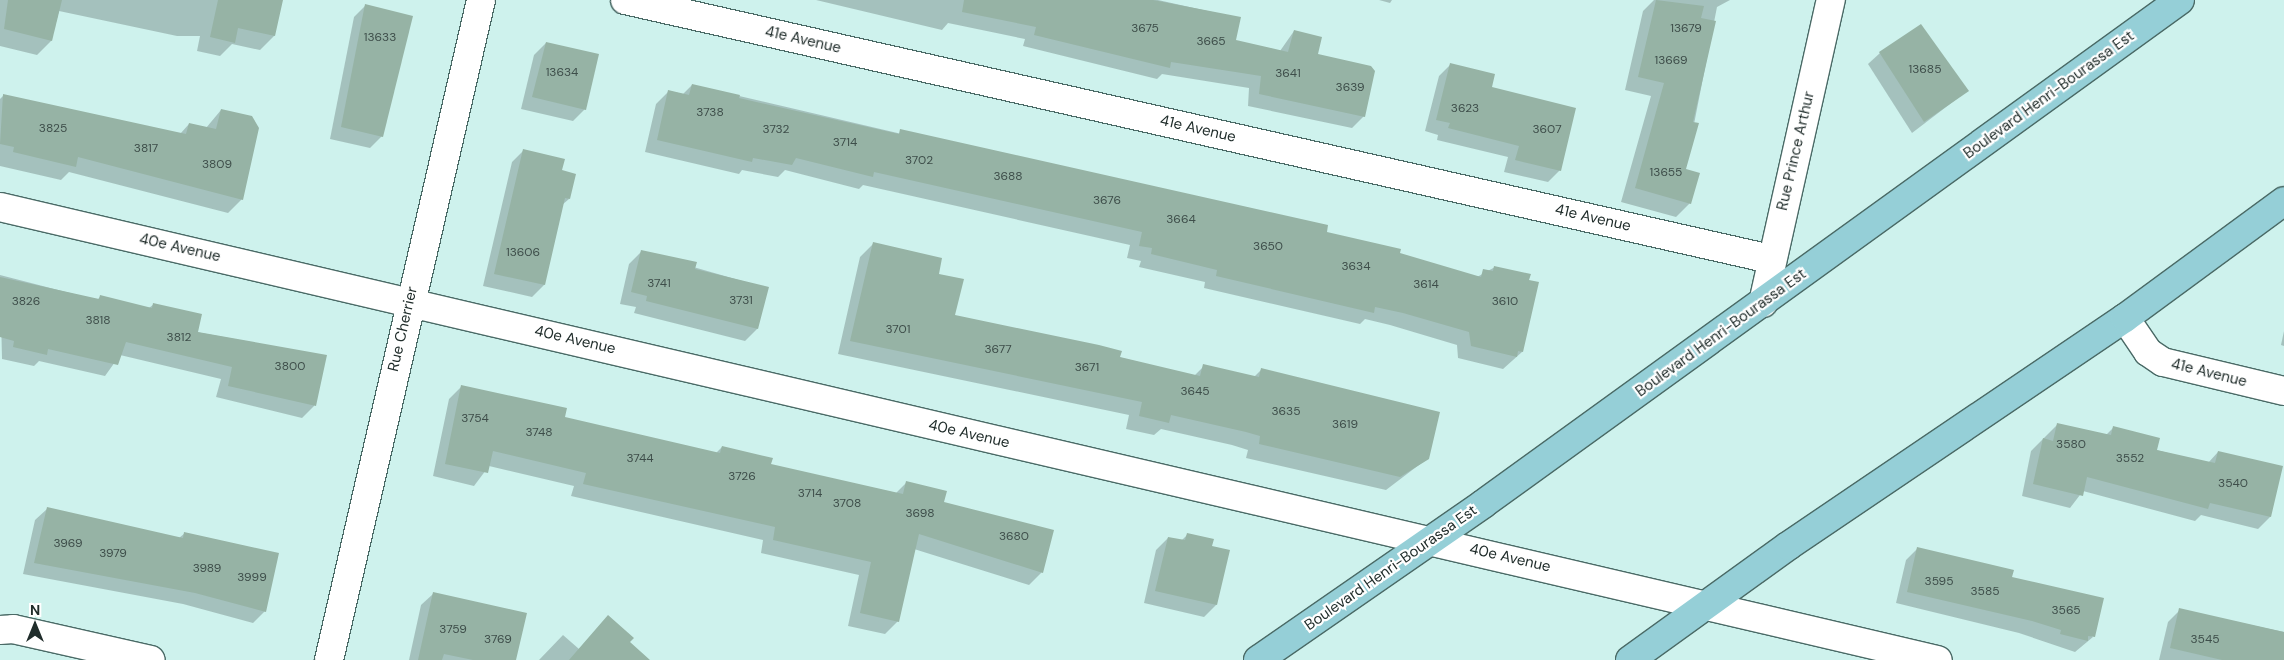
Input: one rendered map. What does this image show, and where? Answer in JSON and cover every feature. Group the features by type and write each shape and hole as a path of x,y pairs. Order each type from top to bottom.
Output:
{"main road":[{"name":"Boulevard Henri-Bourassa Est","path":"1258,660 1431,541 2180,0"},
{"path":"1630,660 2125,318 2284,201"}],"street":[{"name":"Rue Cherrier","path":"329,660 410,300 481,0"},
{"name":"41e Avenue","path":"625,0 1771,259"},
{"name":"Rue Prince Arthur","path":"1763,303 1771,259 1831,0"},
{"name":"40e Avenue","path":"0,207 410,300 1938,660"},
{"name":"41e Avenue","path":"2125,318 2148,352 2163,362 2284,391"},
{"path":"0,630 13,629 151,660"}],"building":[{"path":"8,0 62,0 52,41 4,29"},
{"path":"218,0 283,0 275,36 238,28 235,43 210,37"},
{"path":"964,0 1153,0 1241,17 1236,40 1288,52 1294,30 1322,37 1318,54 1371,66 1375,71 1365,117 1259,94 1261,76 1171,62 1170,68 1034,35 1036,27 962,12"},
{"path":"1656,0 1704,6 1701,18 1716,21 1693,122 1699,123 1686,169 1700,173 1691,204 1635,188 1664,83 1638,77"},
{"path":"365,4 413,16 383,137 341,127"},
{"path":"1921,24 1969,91 1924,122 1879,52"},
{"path":"546,42 599,54 586,110 532,97"},
{"path":"1450,63 1495,74 1492,87 1576,108 1561,171 1515,160 1519,146 1448,128 1450,123 1436,120"},
{"path":"692,84 740,95 739,98 899,134 900,129 1328,225 1327,232 1401,249 1400,253 1481,277 1483,269 1493,271 1494,266 1531,274 1529,280 1539,282 1523,352 1518,351 1517,357 1471,346 1469,332 1403,313 1375,307 1374,313 1216,276 1217,270 1151,254 1152,248 1139,246 1142,232 874,172 873,177 796,158 792,165 753,158 752,162 657,140 668,90 689,95"},
{"path":"3,94 186,134 189,123 216,129 221,109 252,116 259,128 243,200 78,157 76,167 13,152 14,147 0,144"},
{"path":"523,149 565,159 562,170 576,174 570,199 565,198 545,285 494,274"},
{"path":"873,242 942,258 939,274 964,279 955,315 1099,345 1122,351 1120,357 1200,376 1203,364 1259,377 1261,368 1440,412 1429,459 1400,477 1259,444 1260,436 1246,432 1171,415 1169,423 1139,416 1142,402 850,341"},
{"path":"641,250 697,262 695,269 769,287 758,329 646,301 647,296 631,292"},
{"path":"0,277 99,299 100,295 152,308 153,303 202,314 198,332 327,355 316,406 228,386 232,367 126,342 118,365 48,349 47,355 13,347 14,341 0,337"},
{"path":"461,385 567,408 565,417 720,453 722,446 773,458 771,464 903,494 906,481 947,491 944,502 1054,530 1043,573 919,534 899,622 860,613 871,562 773,540 775,527 583,484 586,473 493,451 488,473 445,464"},
{"path":"2057,423 2111,435 2113,426 2160,438 2157,450 2215,463 2218,451 2283,466 2271,517 2210,503 2208,509 2087,477 2083,496 2033,484 2043,438 2053,441"},
{"path":"47,507 183,538 184,532 279,553 266,612 195,593 34,563"},
{"path":"1187,533 1214,539 1212,546 1230,550 1217,605 1155,591 1168,537 1185,540"},
{"path":"1917,547 2014,570 2012,577 2104,598 2095,637 2088,636 2088,641 2060,634 2061,630 2032,621 1907,592"},
{"path":"433,592 527,613 516,660 473,660 444,654 442,660 418,660"},
{"path":"2179,608 2284,632 2284,660 2222,660 2170,648"},
{"path":"608,615 634,638 630,642 650,660 569,660"}]}
